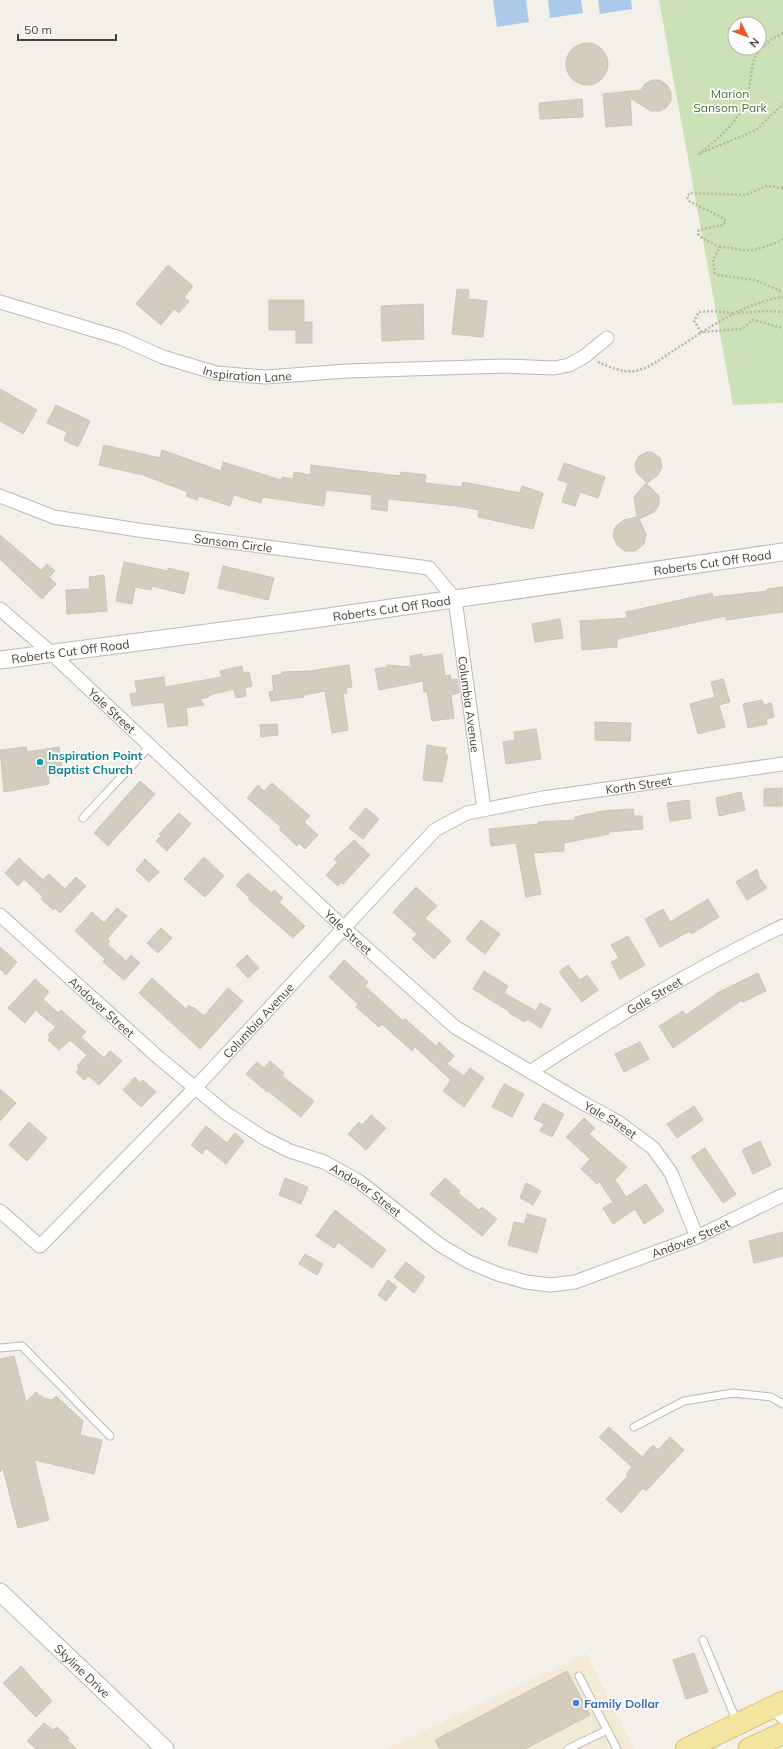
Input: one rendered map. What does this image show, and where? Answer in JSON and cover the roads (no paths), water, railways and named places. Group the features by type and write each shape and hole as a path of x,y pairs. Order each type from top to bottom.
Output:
{"main road":[{"path":"686,1749 738,1724 779,1708"},
{"path":"749,1749 783,1733"}],"street":[{"name":"Inspiration Lane","path":"0,302 120,338 163,356 216,373 266,377 347,371 505,366 554,368 569,365 585,356 607,338"},
{"name":"Sansom Circle","path":"0,496 54,517 145,531 429,568 455,599"},
{"name":"Roberts Cut Off Road","path":"0,660 50,652 455,599 783,552"},
{"name":"Columbia Avenue","path":"0,1211 40,1246 195,1088 435,830 456,817 489,808 455,599"},
{"name":"Yale Street","path":"0,609 50,652 344,928 455,1027 618,1122 653,1148 670,1173 697,1237"},
{"name":"Korth Street","path":"489,808 543,798 783,764"},
{"name":"Andover Street","path":"0,915 159,1058 227,1114 264,1138 290,1151 324,1162 360,1182 440,1245 469,1262 498,1274 526,1282 550,1285 575,1282 697,1237 783,1195"},
{"name":"Gale Street","path":"530,1072 627,1010 752,940 783,926"},
{"name":"Skyline Drive","path":"0,1592 165,1749"}],"lane":[{"path":"83,818 150,746"},
{"path":"0,1348 22,1346 110,1436"},
{"path":"634,1427 684,1401 733,1393 771,1398 783,1404"},
{"path":"703,1640 738,1724"},
{"path":"580,1676 618,1749"},
{"path":"568,1749 608,1730"}],"water":[{"path":"493,0 526,0 529,22 497,27"},
{"path":"548,0 581,0 583,13 550,18"},
{"path":"598,0 631,0 632,9 600,14"}],"place":[{"name":"Inspiration Point Baptist Church","path":"40,762"},
{"name":"Family Dollar","path":"576,1703"}],"park label":[{"name":"Marion Sansom Park","path":"730,100"}]}
